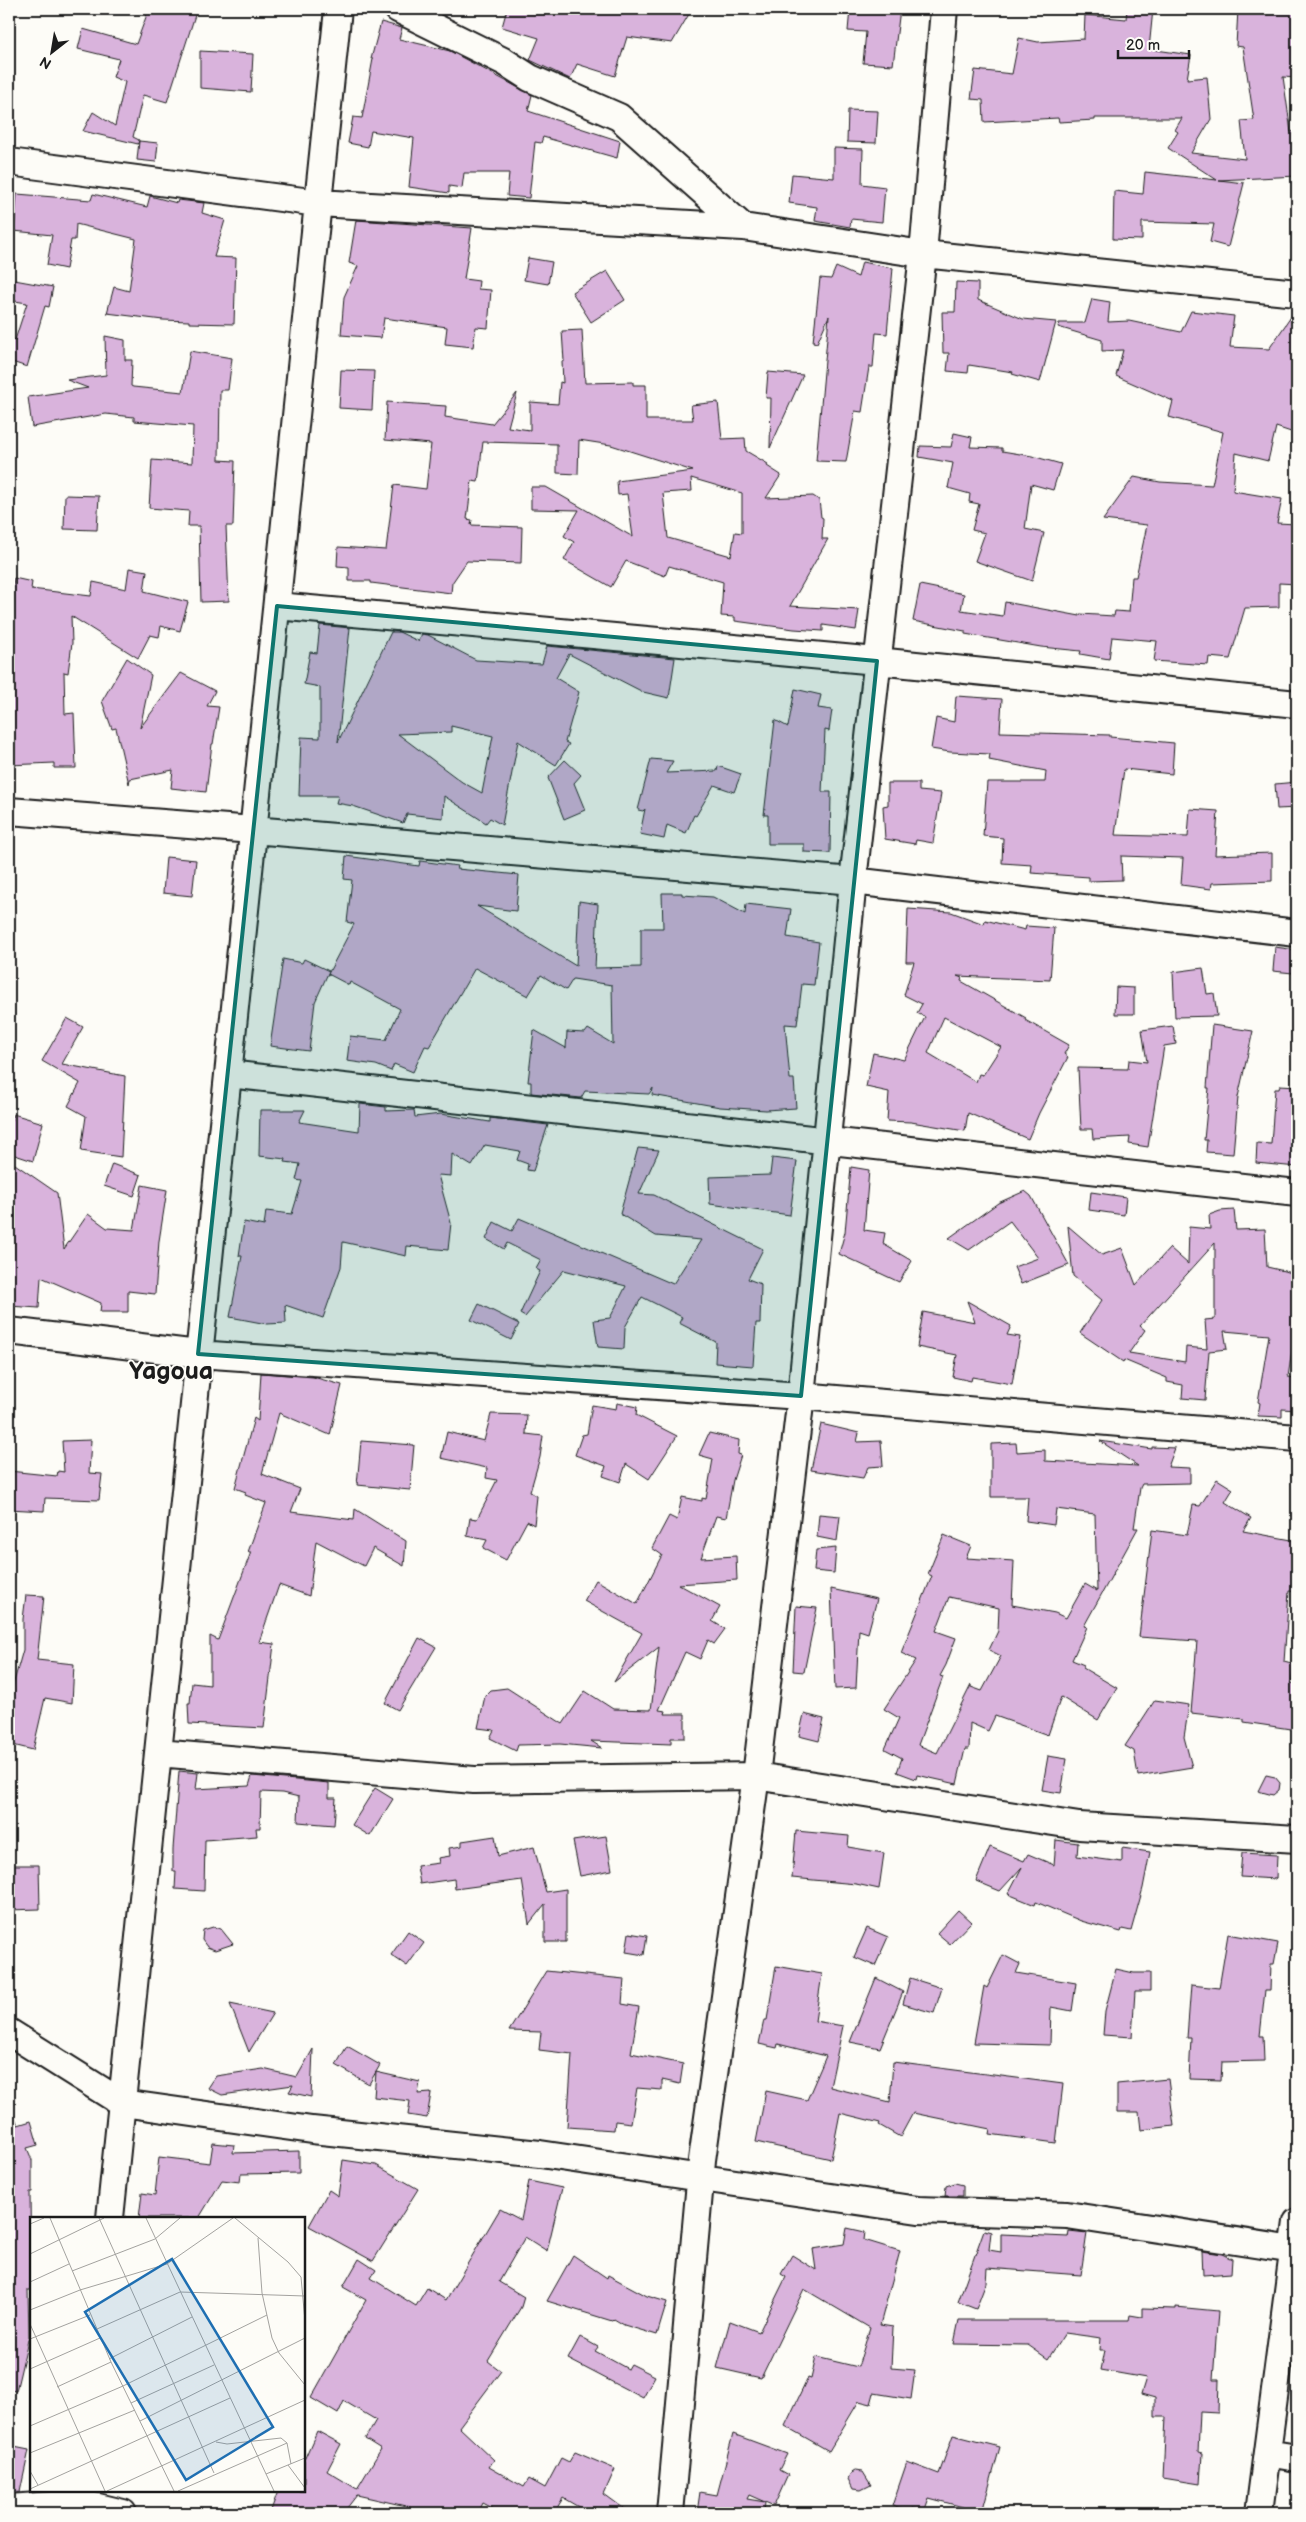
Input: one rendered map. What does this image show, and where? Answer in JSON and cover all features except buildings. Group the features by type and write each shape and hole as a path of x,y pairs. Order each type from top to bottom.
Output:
{"street":[{"path":"110,2217 338,9"},
{"path":"398,9 505,62 530,78 619,117 743,227"},
{"path":"670,2513 700,2178 756,1776 801,1396 853,881 923,254 944,9"},
{"path":"9,162 318,203 743,227 923,254 1297,293"},
{"path":"277,606 877,661 1297,704"},
{"path":"9,811 853,881 1297,933"},
{"path":"228,1074 826,1139 1297,1193"},
{"path":"9,1331 198,1354 801,1396 1297,1438"},
{"path":"158,1754 474,1780 756,1776 1079,1826 1297,1839"},
{"path":"9,2032 122,2103 312,2130 540,2154 918,2210 1067,2215 1294,2250"},
{"path":"1259,2513 1297,2222"},
{"path":"1267,2453 1297,2458"},
{"path":"9,2508 81,2502 123,2513"}],"highlighted area":[{"path":"277,606 877,661 801,1396 198,1354"}],"district":[{"name":"Yagoua","path":"171,1370"}]}
